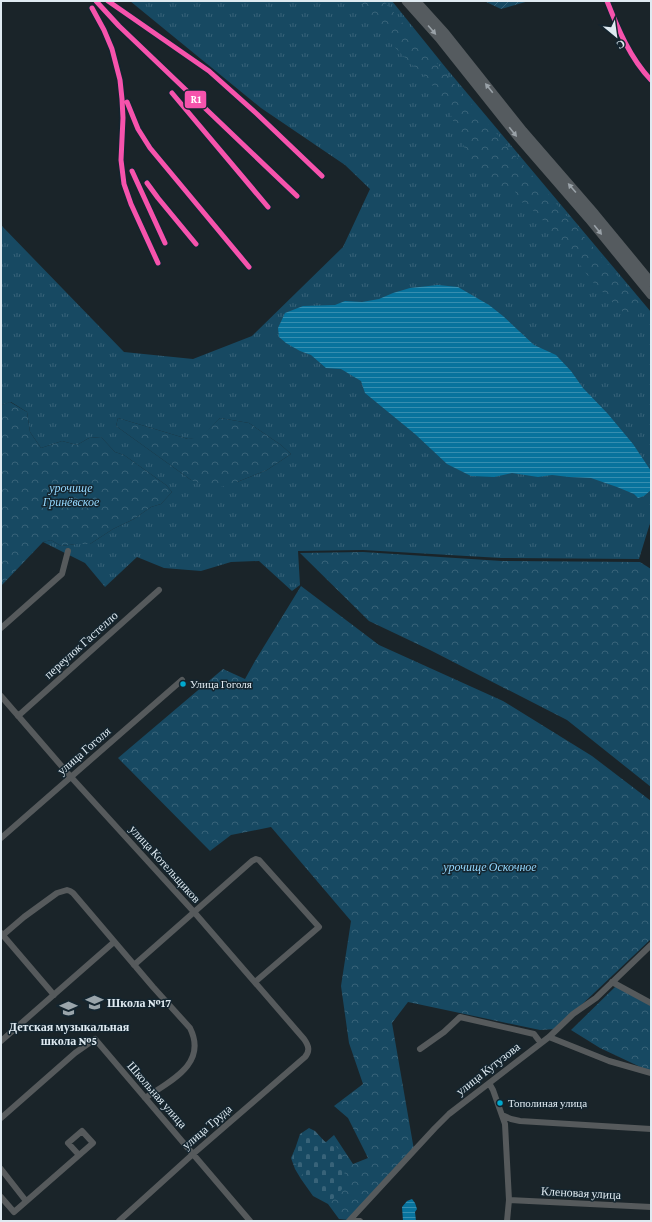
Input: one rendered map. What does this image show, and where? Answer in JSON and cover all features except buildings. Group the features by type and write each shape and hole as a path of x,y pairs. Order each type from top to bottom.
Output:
{"main road":[{"path":"406,1 439,38 516,136 589,220 651,295"},
{"path":"416,1 445,34 523,131 595,214 651,282"}],"street":[{"path":"1,628 62,574 68,551"},
{"name":"переулок Гастелло","path":"18,716 159,590"},
{"name":"улица Гоголя","path":"2,834 71,777 182,680"},
{"name":"улица Котельщиков","path":"1,696 71,777 194,912 304,1039 309,1049"},
{"path":"134,965 256,859 262,862 319,927 254,982"},
{"path":"54,995 2,934 57,894 67,890 73,893 190,1028 194,1037 196,1046 191,1062 169,1082 145,1098"},
{"path":"2,1037 54,995 114,942"},
{"name":"улица Кутузова","path":"350,1220 449,1114 549,1036 573,1014 596,998 651,945"},
{"path":"612,982 651,1004"},
{"path":"420,1049 444,1032 460,1017 534,1034 538,1037 540,1042"},
{"path":"549,1036 609,1061 651,1073"},
{"name":"Школьная улица","path":"1,1118 94,1038 250,1221"},
{"name":"улица Труда","path":"118,1221 305,1057 308,1054 309,1049"},
{"path":"488,1083 493,1090 502,1115 506,1139 509,1200 507,1221"},
{"path":"502,1115 520,1121 651,1129"},
{"path":"1,1197 14,1212 79,1156"},
{"path":"1,1169 26,1201"},
{"name":"Кленовая улица","path":"509,1200 651,1207"},
{"path":"350,1220 360,1221"}],"green space":[{"path":"130,1 392,1 446,68 651,312 651,520 639,559 501,558 363,550 298,551 300,585 292,591 259,561 231,562 201,571 164,568 137,557 105,587 85,563 43,542 51,540 61,546 90,544 113,529 134,519 151,507 161,504 172,492 166,485 124,455 115,452 101,437 89,438 77,445 62,441 41,448 30,432 27,412 11,402 1,405 1,225 124,352 193,359 252,336 343,247 370,189 345,165 261,108","holes":["118,418 188,439 200,438 220,418 249,423 281,445 291,454 267,470 237,482 191,480 116,426"]},
{"path":"359,1 384,1 637,299 640,312 637,316 626,314 618,308 591,280 570,251 560,243 538,214 519,200 514,189 509,187 499,191 478,172 465,149 450,113 438,92 419,70 410,63 389,41 372,16"},
{"path":"484,1 529,1 501,9"},
{"name":"урочище Гринёвское","path":"10,402 27,412 30,432 41,448 62,441 77,445 89,438 101,437 115,452 124,455 166,485 172,492 161,504 151,507 134,519 113,529 90,544 61,546 51,540 43,542 1,586 1,405"},
{"path":"118,418 188,439 200,437 220,418 249,423 281,445 291,454 267,470 214,489 191,480 116,426"},
{"path":"363,552 502,561 640,562 651,569 651,787 567,720 430,650 369,621 300,553"},
{"name":"урочище Оскочное","path":"301,586 379,645 503,701 592,756 651,801 651,939 556,1029 540,1030 408,1002 392,1023 414,1150 348,1220 339,1219 328,1204 313,1196 295,1169 291,1158 295,1149 317,1137 326,1142 334,1135 353,1164 368,1158 348,1118 334,1106 363,1084 349,1043 341,986 351,921 271,827 231,835 210,851 118,758 223,669 245,679"},
{"path":"616,986 651,1005 651,1072 600,1048 571,1030"},
{"path":"309,1128 315,1131 327,1144 332,1139 345,1161 344,1187 332,1200 314,1192 292,1158 300,1134"}],"shaded area":[{"path":"438,285 458,287 489,305 534,345 556,355 633,444 651,471 651,490 644,496 638,498 634,494 591,478 552,475 538,477 512,473 494,477 471,476 447,464 415,434 365,393 361,381 341,369 326,368 311,355 300,351 279,337 278,328 285,313 303,306 335,305 345,301 362,302 379,299 410,288"},
{"path":"412,1199 417,1209 415,1212 416,1221 403,1221 402,1207 407,1201"}],"transit line":[{"name":"R1","path":"96,1 119,26 297,196"},
{"name":"R1","path":"108,1 209,71 322,176"},
{"name":"R1","path":"607,1 631,53 651,80"},
{"name":"R1","path":"92,8 112,49 120,80 123,118 121,160 124,184 131,204 158,263"},
{"name":"R1","path":"172,93 268,207"},
{"name":"R1","path":"127,102 138,129 150,148 249,267"},
{"name":"R1","path":"132,171 165,243"},
{"name":"R1","path":"147,183 196,244"}],"place":[{"name":"Улица Гоголя","path":"183,684"},
{"name":"Школа №17","path":"94,1003"},
{"name":"Детская музыкальная школа №5","path":"69,1008"},
{"name":"Тополиная улица","path":"500,1103"}]}
